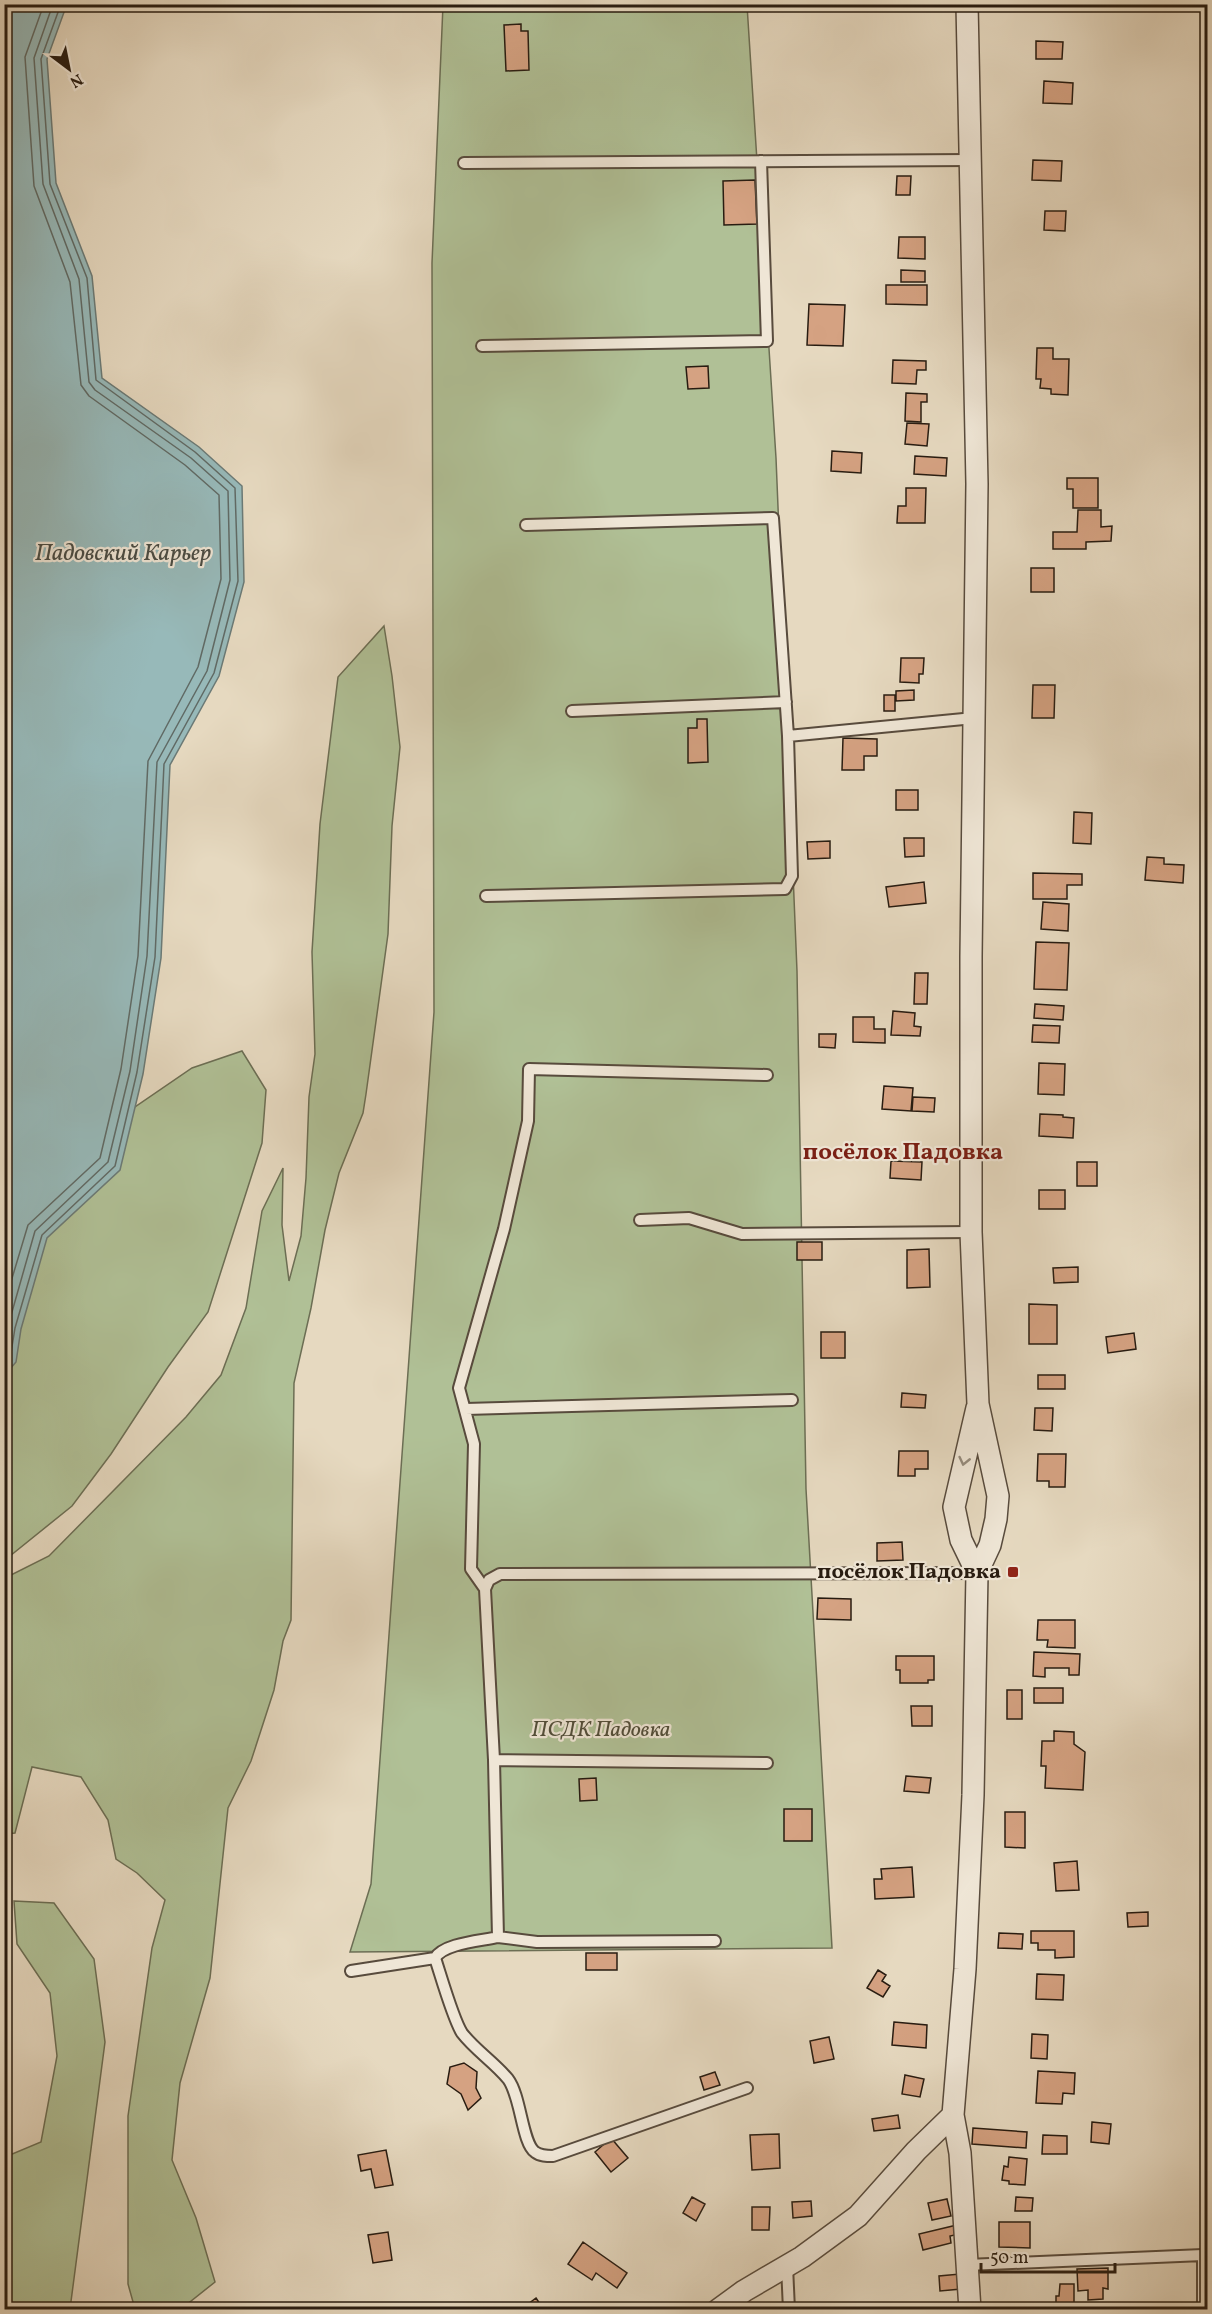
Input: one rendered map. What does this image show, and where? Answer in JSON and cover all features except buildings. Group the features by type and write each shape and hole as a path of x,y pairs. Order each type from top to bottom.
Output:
{"street":[{"path":"967,4 977,484 971,957 971,1232 978,1404 998,1496 996,1520 990,1545 977,1573 973,1795 965,1969 953,2115 960,2154 970,2310"},
{"path":"977,1573 961,1540 954,1507 978,1404"},
{"path":"718,2310 744,2291 787,2266 858,2216 916,2151 953,2115"}],"lane":[{"path":"464,163 970,160"},
{"path":"482,346 767,341 761,161"},
{"path":"486,896 785,888 792,876 788,736 773,518 526,525"},
{"path":"572,711 786,702"},
{"path":"788,736 974,718"},
{"path":"485,1589 471,1569 474,1444 459,1388 504,1229 528,1121 529,1069 767,1075"},
{"path":"640,1220 689,1218 742,1233 971,1232"},
{"path":"466,1409 792,1400"},
{"path":"498,1937 494,1760 485,1589 489,1580 500,1574 977,1573"},
{"path":"494,1760 767,1763"},
{"path":"716,1941 537,1942 498,1937 449,1947 439,1951 435,1958 460,2030 472,2045 508,2079 516,2094 530,2145 535,2152 544,2156 553,2156 747,2088"},
{"path":"351,1971 435,1958"},
{"path":"967,2265 1203,2255 1203,2310"},
{"path":"787,2266 789,2310"}],"green space":[{"name":"ПСДК Падовка","path":"443,5 747,5 776,458 797,971 806,1489 832,1948 350,1952 371,1884 434,1012 432,263"},
{"path":"384,626 400,747 392,826 388,934 366,1094 363,1113 339,1173 294,1383 291,1620 283,1641 274,1690 251,1761 228,1808 210,1978 180,2083 172,2160 196,2218 215,2282 181,2309 135,2309 128,2284 128,2116 152,1948 165,1900 137,1873 116,1859 108,1820 81,1777 32,1767 15,1833 5,1834 5,1578 49,1556 186,1417 221,1375 246,1308 262,1211 283,1168 282,1225 289,1281 301,1236 306,1178 309,1097 315,1054 312,952 320,824 338,677"},
{"path":"242,1051 266,1090 262,1143 208,1312 168,1367 111,1454 72,1506 5,1560 5,1196 192,1068"},
{"path":"14,1901 54,1903 94,1959 105,2042 70,2309 25,2309 5,2306 5,2157 41,2142 57,2056 50,1993 17,1944"}],"water":[{"name":"Падовский Карьер","path":"67,4 47,59 56,183 92,276 102,378 199,447 242,486 244,582 219,676 170,765 161,958 143,1074 120,1170 47,1238 21,1329 16,1362 5,1375 4,5"}],"place":[{"name":"посёлок Падовка","path":"1013,1572"}],"district":[{"name":"посёлок Падовка","path":"903,1153"}]}
